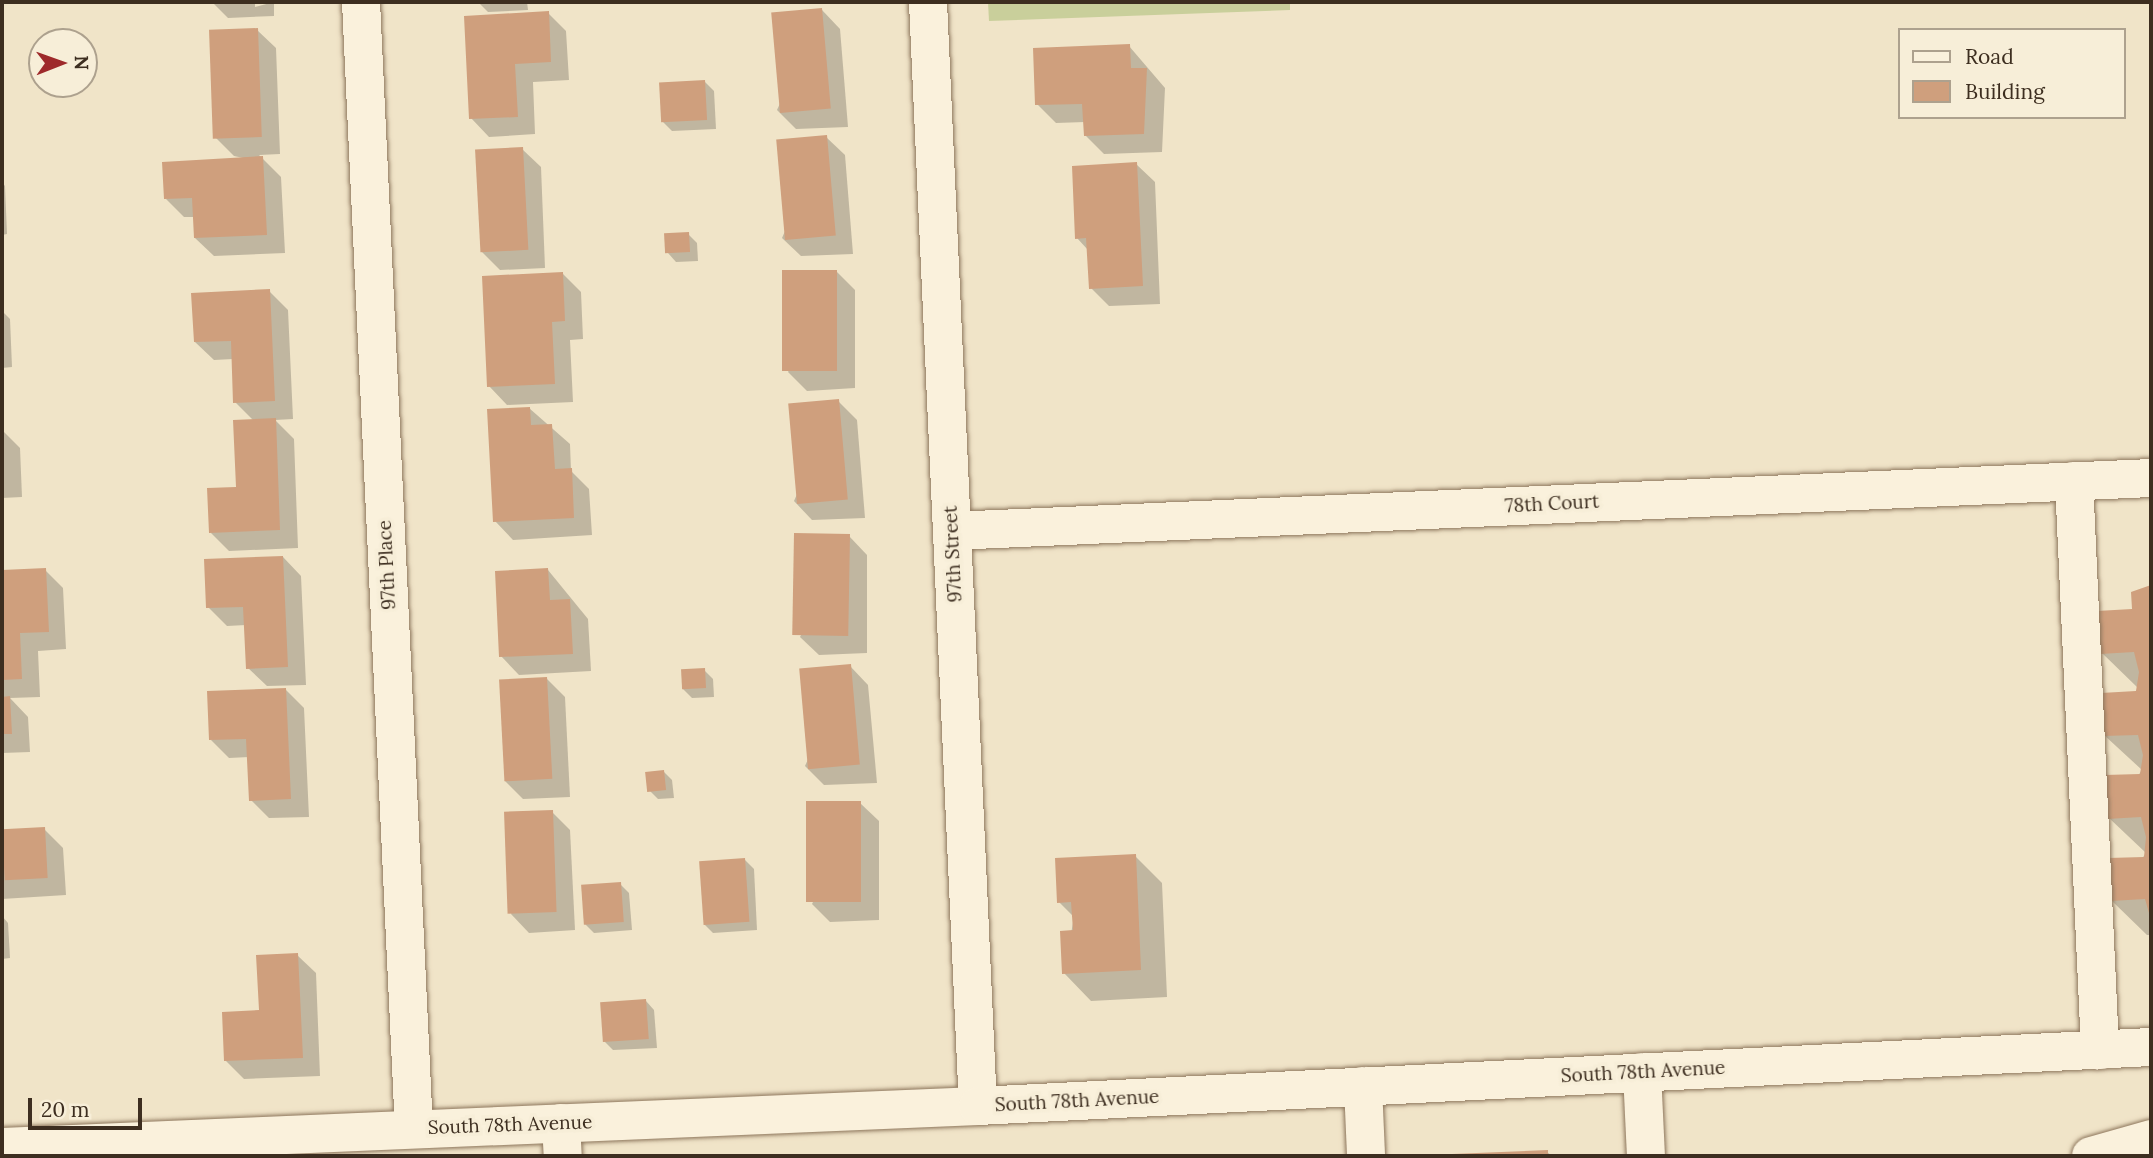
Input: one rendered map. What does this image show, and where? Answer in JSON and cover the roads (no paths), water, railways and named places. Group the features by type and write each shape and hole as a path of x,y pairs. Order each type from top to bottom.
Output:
{"street":[{"name":"97th Place","path":"360,2 414,1128"},
{"name":"97th Street","path":"928,2 978,1106"},
{"name":"78th Court","path":"952,531 2151,478"},
{"path":"2074,481 2100,1050"},
{"name":"South 78th Avenue","path":"2,1147 41,1151 414,1128 562,1140 978,1106 2100,1050 2150,1056"},
{"path":"1642,1072 1646,1156"},
{"path":"1363,1087 1366,1156"},
{"path":"2091,1156 2151,1139"}]}
